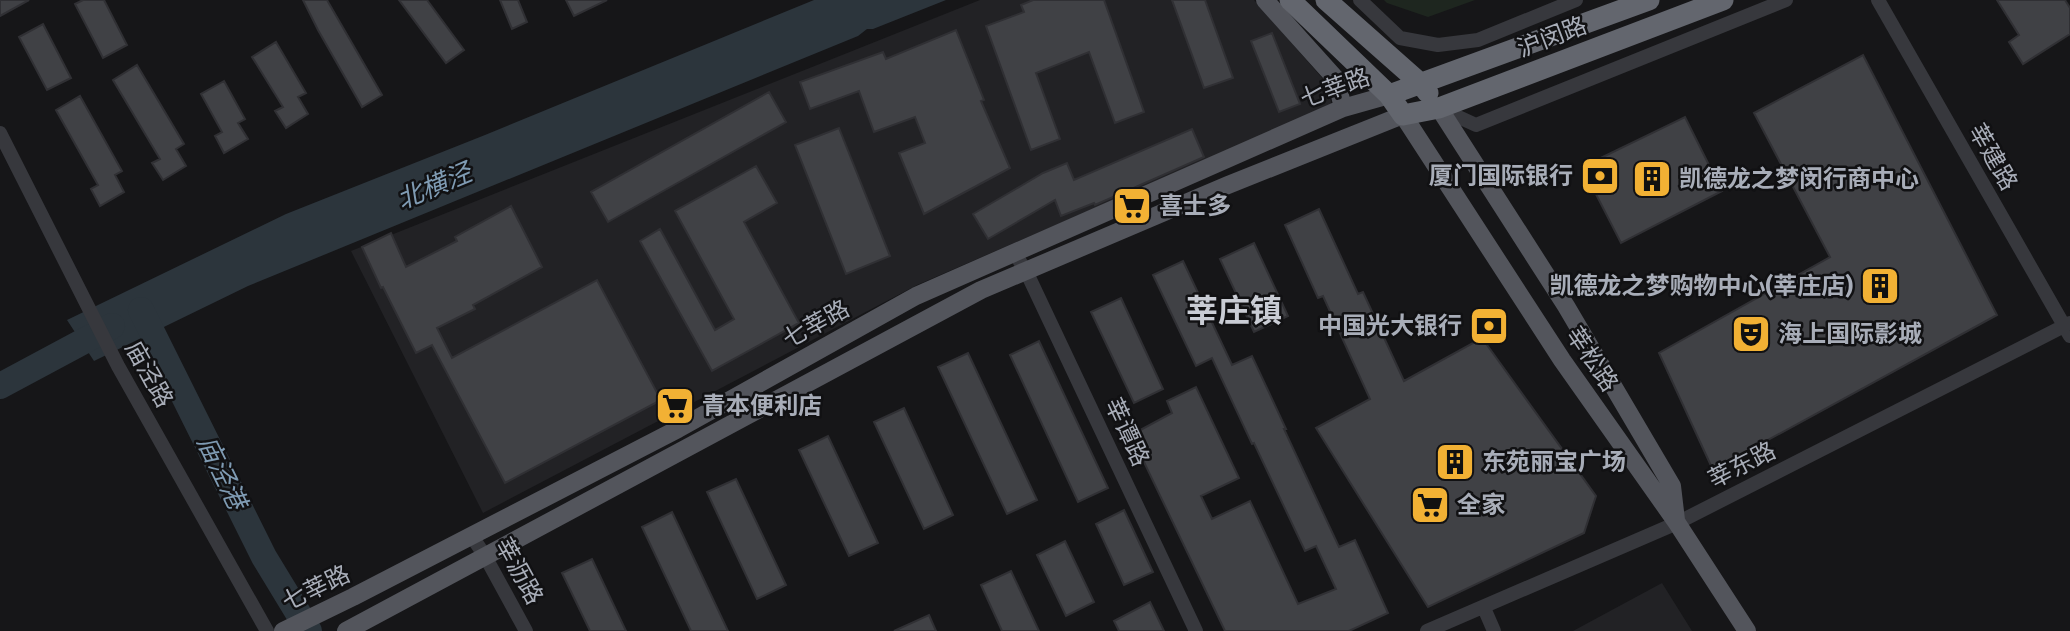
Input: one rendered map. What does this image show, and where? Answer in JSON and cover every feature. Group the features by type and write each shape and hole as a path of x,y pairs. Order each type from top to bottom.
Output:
{"highway":[{"path":"1290,0 1389,95 1402,115"},
{"path":"1326,0 1420,83 1439,108"},
{"name":"沪闵路","path":"1389,95 1649,0"},
{"name":"沪闵路","path":"1402,115 1439,108 1723,0"}],"main road":[{"path":"1265,0 1336,79 1343,108"},
{"name":"七莘路","path":"285,630 678,429 916,296 1343,108 1389,95"},
{"name":"莘松路","path":"1439,108 1566,306 1672,486 1676,523"},
{"name":"七莘路","path":"346,631 981,290 1228,185 1402,115"},
{"name":"莘松路","path":"1402,115 1562,360 1676,523 1747,631"}],"street":[{"path":"1360,0 1400,38 1438,45 1478,40 1576,0"},
{"path":"1439,108 1476,125 1786,0"},
{"name":"莘建路","path":"1878,0 2068,329"},
{"name":"庙泾路","path":"0,133 118,366 267,631"},
{"name":"莘谭路","path":"1015,254 1026,271 1196,631"},
{"name":"莘东路","path":"1427,631 1676,523 2068,329"},
{"name":"莘沥路","path":"471,535 526,631"},
{"path":"1484,608 1494,631"}],"shaded area":[{"path":"980,0 1254,0 1330,87 1331,106 917,285 483,513 351,251"},
{"path":"1384,0 1475,0 1428,17"},
{"path":"1662,583 1692,631 1573,631"}],"water":[{"path":"814,0 946,0 867,29 858,36 248,286 94,361 67,320 286,214"}],"building":[{"path":"0,0 29,0 0,16"},
{"path":"83,0 104,0 127,45 103,58 75,4"},
{"path":"303,0 327,0 382,95 362,107"},
{"path":"399,0 427,0 464,50 446,63"},
{"path":"500,0 518,0 527,22 512,29"},
{"path":"566,0 607,0 574,16"},
{"path":"1033,0 1104,0 1144,112 1115,123 1089,52 1036,73 1060,139 1031,150 986,26 1024,12 1021,5"},
{"path":"1172,0 1205,0 1233,78 1204,88"},
{"path":"1997,0 2065,0 2070,8 2070,34 2023,64 2009,42 2019,35"},
{"path":"43,24 71,78 47,90 19,37"},
{"path":"956,30 984,100 981,101 1010,168 924,214 899,153 925,143 915,117 874,132 859,91 810,109 800,82 883,52 886,59"},
{"path":"1272,33 1300,104 1279,112 1251,41"},
{"path":"276,42 306,93 298,97 308,114 286,128 275,111 283,107 252,57"},
{"name":"凯德龙之梦购物中心(莘庄店)","path":"1863,55 1997,315 1713,470 1659,353 1830,257 1754,113"},
{"path":"137,65 184,144 176,149 186,166 163,180 152,163 160,159 113,80"},
{"path":"224,81 245,119 238,123 248,139 224,153 215,136 222,132 201,94"},
{"path":"769,92 786,122 608,222 591,192"},
{"path":"80,96 122,171 115,175 124,192 100,206 91,189 98,185 56,110"},
{"name":"凯德龙之梦闵行商中心","path":"1685,117 1722,191 1621,243 1582,167"},
{"path":"839,128 890,256 846,274 795,145"},
{"path":"1192,129 1204,157 1095,205 1094,203 1061,216 1055,200 988,239 973,214 1043,173 1067,163 1074,180"},
{"path":"756,166 777,203 744,222 799,323 712,371 640,241 660,229 715,330 734,319 675,211"},
{"path":"511,206 542,267 473,305 475,309 437,328 452,358 597,280 661,400 505,483 432,345 416,353 362,247 391,233 406,267 457,241 455,237"},
{"name":"东苑丽宝广场","path":"1319,209 1358,294 1363,292 1404,381 1482,338 1596,496 1584,533 1428,607 1316,428 1370,399 1323,296 1318,298 1285,225"},
{"path":"1254,243 1288,316 1254,332 1220,259"},
{"path":"1183,261 1232,365 1252,356 1339,547 1355,540 1388,613 1349,631 1225,631 1131,435 1172,413 1167,401 1196,387 1239,478 1201,496 1212,519 1250,501 1298,604 1336,589 1316,546 1305,551 1212,358 1196,366 1153,275"},
{"path":"1121,298 1163,389 1134,403 1091,312"},
{"path":"1039,341 1108,488 1078,502 1010,355"},
{"path":"968,353 1037,500 1007,514 938,367"},
{"path":"904,408 953,515 924,529 874,422"},
{"path":"828,436 878,543 849,556 799,450"},
{"path":"736,479 786,585 757,599 707,492"},
{"path":"1124,510 1153,572 1124,585 1096,524"},
{"path":"672,512 728,631 691,631 642,527"},
{"path":"1065,541 1094,602 1066,616 1037,555"},
{"path":"592,559 626,631 590,631 562,573"},
{"path":"1011,571 1039,631 1002,631 981,585"},
{"path":"1150,602 1164,631 1119,631 1114,621"},
{"path":"929,615 936,631 894,631"}],"waterway":[{"name":"庙泾港","path":"141,310 264,557 309,631"},
{"name":"北横泾","path":"0,386 112,326"}],"place":[{"name":"厦门国际银行","path":"1600,176"},
{"name":"凯德龙之梦闵行商中心","path":"1652,179"},
{"name":"喜士多","path":"1132,206"},
{"name":"凯德龙之梦购物中心(莘庄店)","path":"1880,286"},
{"name":"中国光大银行","path":"1489,326"},
{"name":"海上国际影城","path":"1751,334"},
{"name":"青本便利店","path":"675,406"},
{"name":"东苑丽宝广场","path":"1455,462"},
{"name":"全家","path":"1430,505"}],"district":[{"name":"莘庄镇","path":"1234,311"}]}
